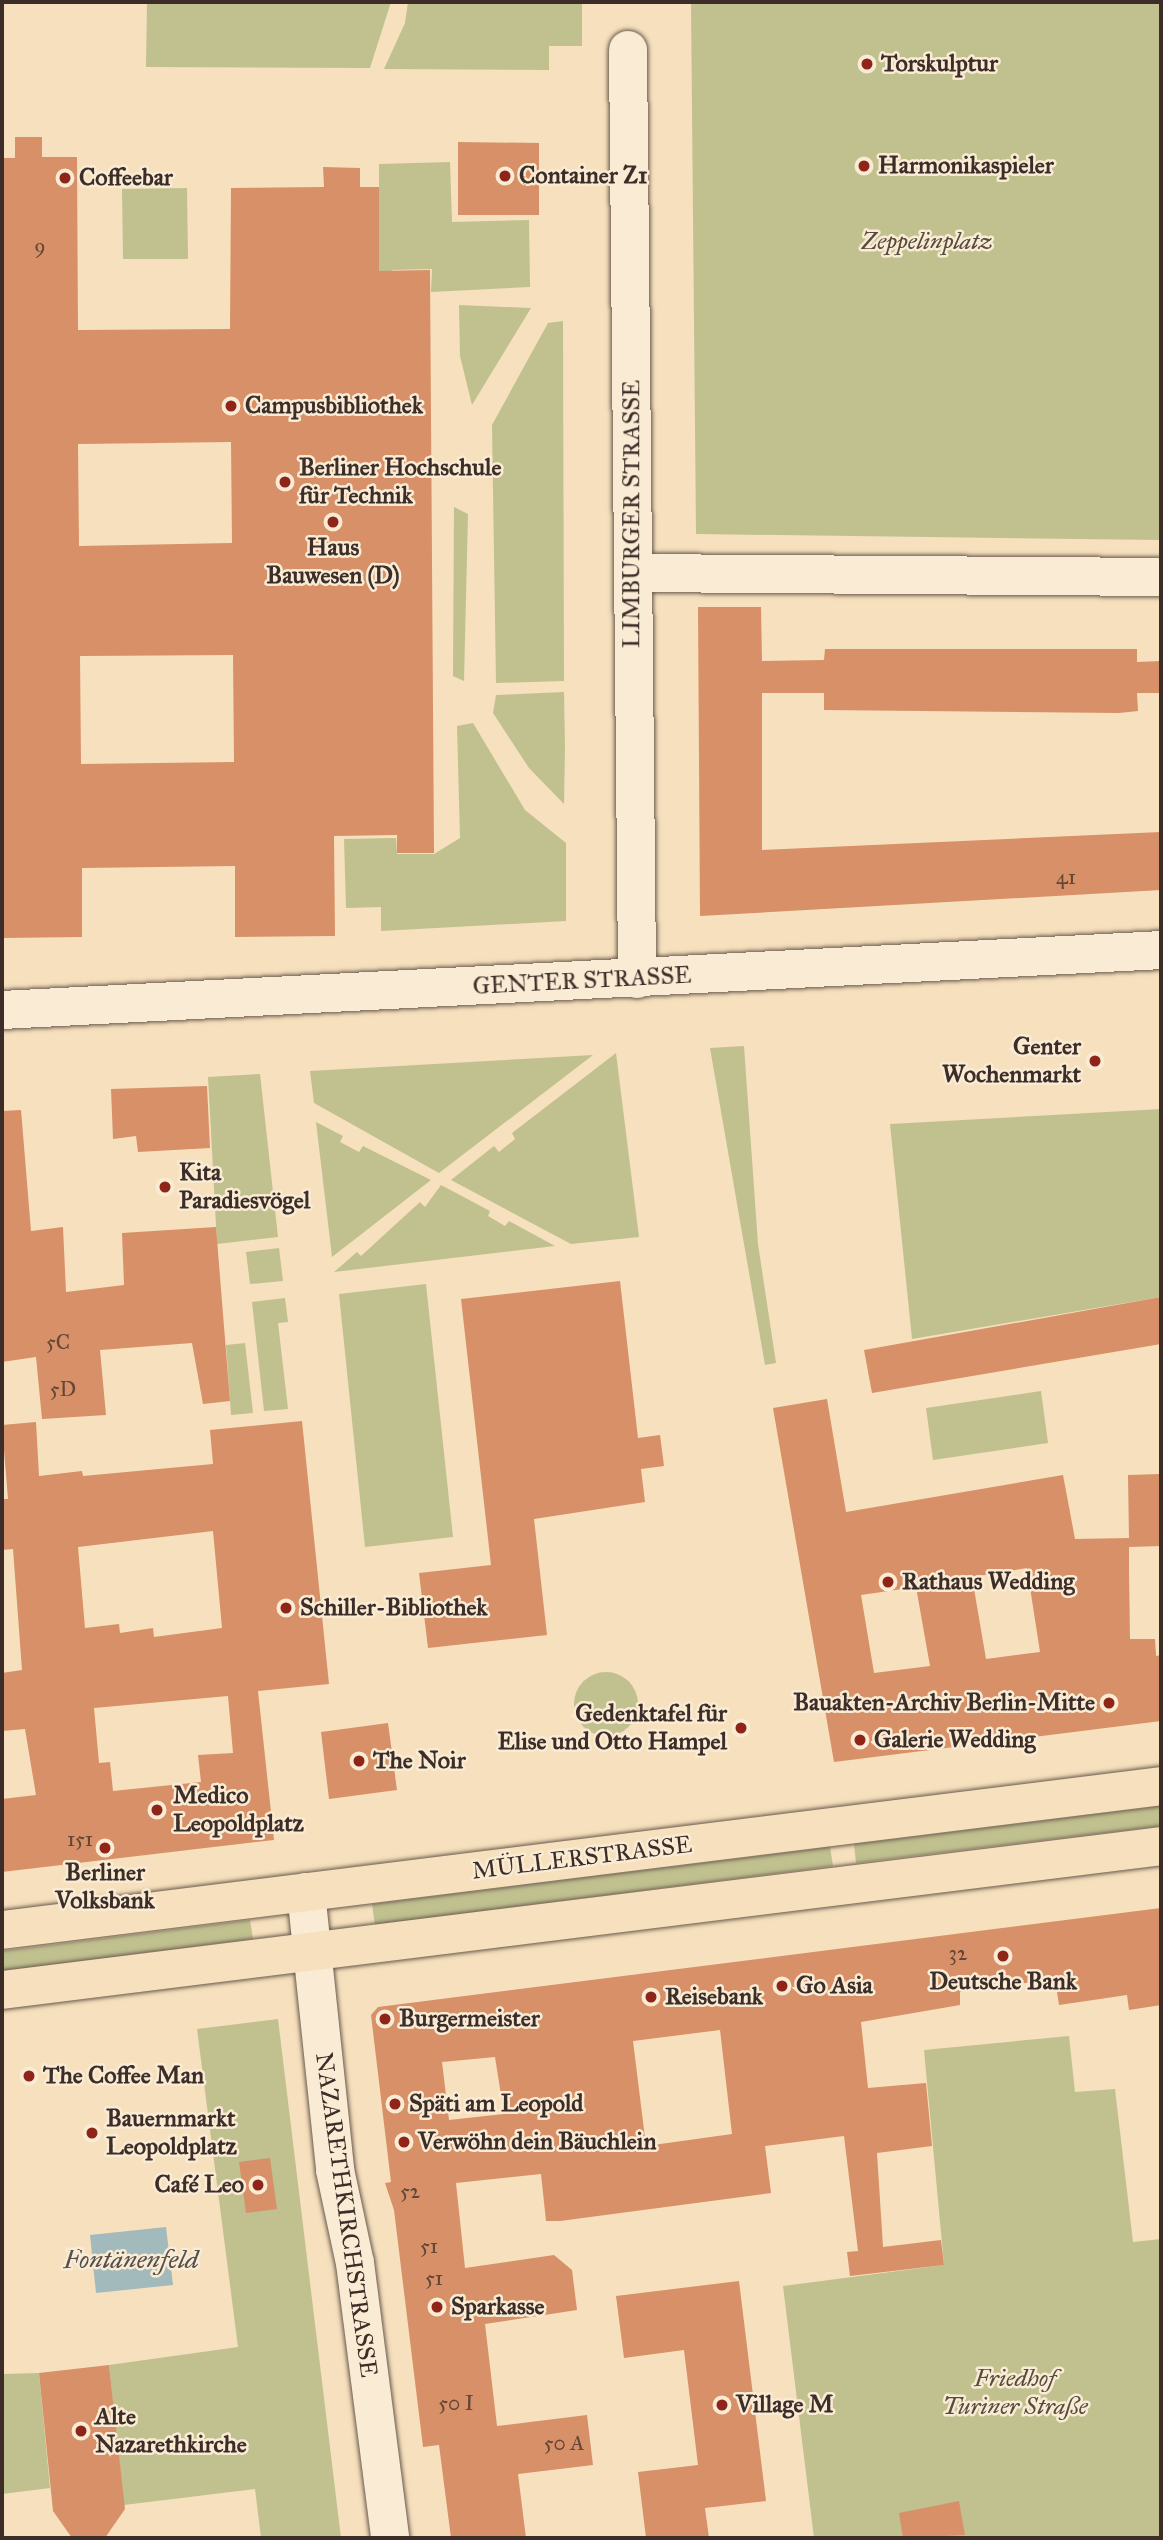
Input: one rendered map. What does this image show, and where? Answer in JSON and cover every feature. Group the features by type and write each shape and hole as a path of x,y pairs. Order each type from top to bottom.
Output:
{"main road":[{"name":"MÜLLERSTRASSE","path":"2,1930 1161,1786"},
{"path":"2,1990 1161,1846"}],"street":[{"name":"LIMBURGER STRASSE","path":"628,50 637,979"},
{"path":"633,573 1161,577"},
{"name":"GENTER STRASSE","path":"2,1010 1161,950"},
{"name":"NAZARETHKIRCHSTRASSE","path":"306,1892 335,2170 355,2263 390,2538"}],"green space":[{"path":"147,2 391,2 370,68 146,67"},
{"path":"408,2 582,2 582,46 549,46 549,70 384,69 405,23"},
{"name":"Zeppelinplatz","path":"691,2 1161,2 1161,540 696,534"},
{"path":"450,162 452,222 529,220 530,287 431,292 432,269 392,270 392,291 379,292 379,164"},
{"path":"187,188 188,259 123,259 122,189"},
{"path":"459,305 531,308 472,405 460,356"},
{"path":"563,321 564,681 496,683 492,425 548,323"},
{"path":"454,507 468,514 464,681 453,676"},
{"path":"564,692 564,804 529,768 493,713 496,695"},
{"path":"473,723 525,810 566,843 566,921 381,931 381,907 346,908 344,839 396,838 397,854 434,854 460,838 457,726"},
{"path":"744,1046 758,1244 776,1363 765,1365 710,1048"},
{"path":"616,1053 639,1237 571,1244 451,1180 494,1146 499,1152 515,1139 512,1133"},
{"path":"593,1055 439,1173 314,1103 310,1071"},
{"path":"260,1074 278,1237 217,1244 208,1077"},
{"path":"1161,1109 1161,1297 912,1339 890,1124"},
{"path":"316,1122 343,1136 340,1142 359,1152 363,1146 431,1180 332,1257"},
{"path":"441,1185 490,1211 488,1216 505,1226 509,1221 555,1246 334,1272 357,1252 361,1256 420,1202 425,1207"},
{"path":"279,1248 283,1281 250,1284 246,1252"},
{"path":"426,1284 453,1537 365,1547 339,1294"},
{"path":"285,1298 288,1322 278,1323 288,1409 264,1411 252,1302"},
{"path":"245,1343 253,1413 231,1415 226,1345"},
{"path":"1041,1391 1048,1443 933,1460 926,1408"},
{"path":"606,1672 618,1674 629,1681 636,1692 636,1716 629,1727 618,1734 606,1736 594,1734 583,1727 576,1716 574,1704 576,1692 583,1681 594,1674"},
{"path":"1161,1806 1161,1826 856,1863 854,1844"},
{"path":"830,1847 833,1866 375,1925 372,1904"},
{"path":"250,1920 253,1939 2,1971 2,1951"},
{"path":"278,2019 341,2538 261,2538 255,2489 124,2505 109,2365 238,2347 197,2029"},
{"name":"Friedhof Turiner Straße","path":"1069,2036 1075,2092 1115,2089 1133,2242 1161,2239 1161,2538 814,2538 783,2286 944,2265 924,2050"},
{"path":"39,2373 50,2488 2,2494 2,2374"}],"water":[{"name":"Fontänenfeld","path":"166,2227 173,2285 96,2293 90,2235"}],"building":[{"name":"Haus Bauwesen (D)","path":"15,137 42,137 42,157 77,157 78,330 230,329 231,188 324,187 323,167 360,168 360,187 379,187 379,271 430,270 434,853 397,853 397,835 334,836 335,936 235,937 235,866 82,868 82,937 2,938 2,158 15,158","holes":["231,442 232,543 79,546 78,444","233,655 234,762 81,764 80,656"]},
{"name":"Container Z1","path":"458,142 539,143 539,215 458,215"},
{"path":"698,607 761,607 762,661 824,660 825,649 1137,649 1137,662 1161,661 1161,693 1137,693 1138,711 1119,713 824,710 824,693 762,693 762,850 1161,832 1161,890 700,916"},
{"path":"207,1086 210,1148 138,1152 136,1136 113,1139 111,1089"},
{"path":"21,1110 31,1231 63,1227 66,1292 124,1285 122,1233 216,1227 230,1401 203,1404 192,1343 100,1350 106,1415 42,1419 36,1357 2,1362 2,1111"},
{"path":"620,1281 638,1438 660,1435 664,1466 641,1469 645,1502 534,1519 547,1635 428,1648 419,1573 491,1565 461,1299"},
{"path":"1161,1297 1161,1344 872,1393 864,1350"},
{"name":"Rathaus Wedding","path":"827,1399 846,1512 1063,1475 1075,1539 1129,1538 1128,1475 1161,1474 1161,1546 1129,1547 1129,1572 1130,1639 1155,1639 1156,1656 1161,1655 1161,1721 834,1762 773,1408","holes":["1027,1568 1040,1652 986,1659 972,1577","916,1587 930,1666 874,1673 861,1595"]},
{"path":"302,1421 329,1684 258,1691 274,1840 2,1872 2,1799 36,1795 25,1729 2,1731 2,1673 22,1670 13,1549 2,1550 2,1499 8,1499 2,1425 36,1422 39,1476 82,1471 83,1476 213,1464 210,1430","holes":["213,1531 222,1628 154,1637 153,1628 120,1633 119,1624 85,1628 78,1547","228,1696 233,1753 198,1755 201,1782 113,1791 110,1762 99,1763 94,1708"]},
{"name":"The Noir","path":"388,1723 397,1790 329,1799 321,1732"},
{"path":"1161,1908 1161,2005 1129,2010 1127,1995 1059,2005 1055,1979 960,1992 960,2005 861,2022 868,2088 926,2083 932,2146 877,2153 883,2247 941,2240 944,2265 850,2276 847,2252 858,2251 844,2136 765,2146 771,2193 560,2221 546,2221 541,2174 456,2183 465,2268 554,2255 572,2270 577,2310 485,2324 497,2426 587,2415 593,2465 518,2474 526,2538 451,2538 439,2445 423,2447 394,2210 385,2183 391,2182 371,2015 378,2007","holes":["720,2030 732,2134 646,2146 633,2041","495,2057 504,2114 449,2120 442,2062"]},
{"name":"Café Leo","path":"270,2158 277,2209 246,2213 239,2162"},
{"name":"Village M","path":"739,2281 766,2501 705,2508 709,2538 646,2538 638,2472 698,2465 684,2350 624,2358 616,2296"},
{"name":"Alte Nazarethkirche","path":"109,2365 125,2509 105,2538 72,2538 53,2511 39,2373"},
{"path":"959,2501 965,2535 903,2538 899,2513"}],"place":[{"name":"Torskulptur","path":"867,64"},
{"name":"Harmonikaspieler","path":"864,166"},
{"name":"Container Z1","path":"505,176"},
{"name":"Coffeebar","path":"65,178"},
{"name":"Campusbibliothek","path":"231,406"},
{"name":"Berliner Hochschule für Technik","path":"285,482"},
{"name":"Haus Bauwesen (D)","path":"333,522"},
{"name":"Genter Wochenmarkt","path":"1095,1061"},
{"name":"Kita Paradiesvögel","path":"165,1187"},
{"name":"Rathaus Wedding","path":"888,1582"},
{"name":"Schiller-Bibliothek","path":"286,1608"},
{"name":"Bauakten-Archiv Berlin-Mitte","path":"1109,1703"},
{"name":"Gedenktafel für Elise und Otto Hampel","path":"741,1728"},
{"name":"Galerie Wedding","path":"860,1740"},
{"name":"The Noir","path":"359,1761"},
{"name":"Medico Leopoldplatz","path":"157,1810"},
{"name":"Berliner Volksbank","path":"105,1848"},
{"name":"Deutsche Bank","path":"1003,1956"},
{"name":"Go Asia","path":"782,1986"},
{"name":"Reisebank","path":"651,1997"},
{"name":"Burgermeister","path":"385,2019"},
{"name":"The Coffee Man","path":"29,2076"},
{"name":"Späti am Leopold","path":"395,2104"},
{"name":"Bauernmarkt Leopoldplatz","path":"92,2133"},
{"name":"Verwöhn dein Bäuchlein","path":"404,2142"},
{"name":"Café Leo","path":"258,2185"},
{"name":"Sparkasse","path":"437,2307"},
{"name":"Village M","path":"722,2405"},
{"name":"Alte Nazarethkirche","path":"81,2431"}]}
